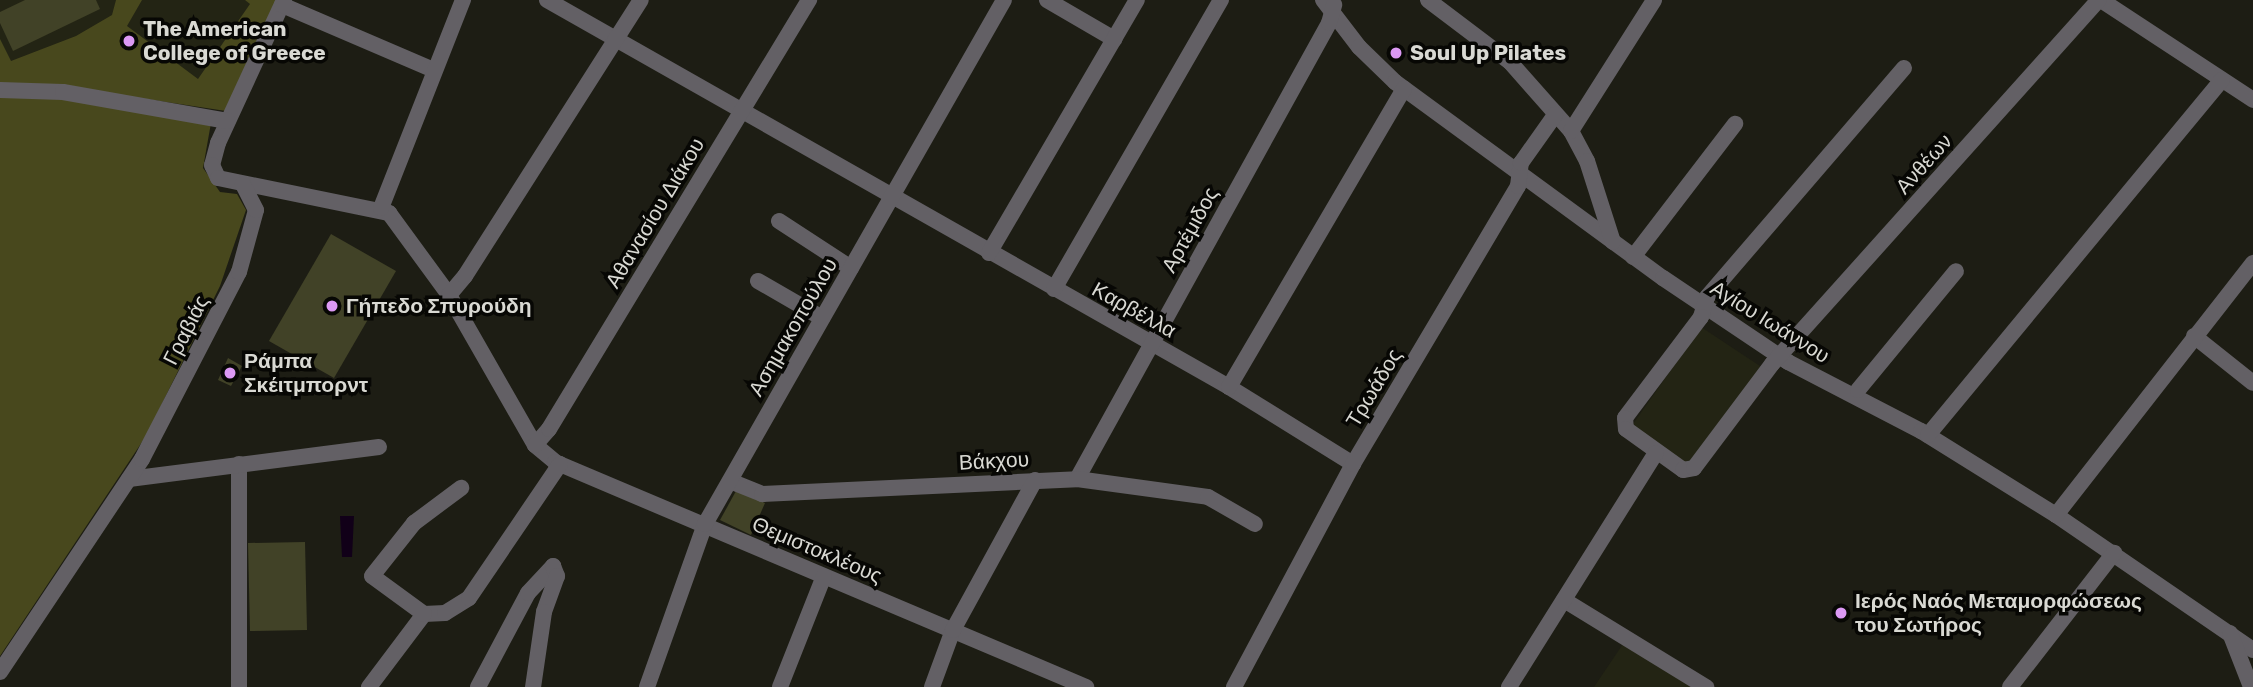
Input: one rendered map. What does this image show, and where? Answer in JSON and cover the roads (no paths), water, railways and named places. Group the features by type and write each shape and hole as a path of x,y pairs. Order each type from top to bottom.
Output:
{"street":[{"path":"381,208 463,0"},
{"name":"Καρβέλλα","path":"547,0 1229,387 1353,464"},
{"path":"449,295 465,276 641,0"},
{"name":"Αθανασίου Διάκου","path":"535,445 549,429 809,0"},
{"name":"Ασημακοπούλου","path":"647,687 705,524 1004,0"},
{"path":"1047,0 1114,39"},
{"path":"989,253 1137,0"},
{"path":"1054,289 1221,0"},
{"path":"1428,0 1510,62 1571,131 1587,161 1613,242"},
{"path":"1571,131 1654,0"},
{"path":"2100,0 2222,80 2251,93"},
{"name":"Ανθέων","path":"1656,453 1683,470 1692,470 1779,356 2100,0"},
{"path":"434,70 283,2 227,121 214,155 214,171 221,181 381,208 392,216 449,295 535,445"},
{"name":"Αγίου Ιωάννου","path":"1330,4 1359,47 1404,89 1633,257 1779,356 1928,435 2056,515 2253,650"},
{"name":"Αρτέμιδος","path":"1077,479 1330,4"},
{"path":"1509,687 1656,453 1626,429 1623,420 1701,317 1707,297 1904,68"},
{"path":"1928,435 2222,80"},
{"path":"1229,387 1404,89"},
{"path":"0,90 63,92 227,121"},
{"name":"Τρωάδος","path":"1234,687 1353,464 1518,186 1521,163 1555,115"},
{"path":"1633,257 1735,124"},
{"name":"Γραβιάς","path":"0,672 129,480 243,263 256,211 243,184"},
{"path":"779,220 851,268"},
{"path":"2056,515 2194,335 2253,263"},
{"path":"1858,390 1956,271"},
{"path":"758,281 822,318"},
{"path":"2194,335 2253,383"},
{"name":"Θεμιστοκλέους","path":"535,445 560,464 953,630 1053,681 1086,687"},
{"path":"129,480 379,447"},
{"path":"239,464 239,687"},
{"path":"461,488 414,523 372,576 424,614 444,613 469,598 560,464"},
{"name":"Βάκχου","path":"730,481 762,494 1077,479 1208,497 1255,524"},
{"path":"932,687 953,630 1035,480"},
{"path":"2010,687 2114,553"},
{"path":"478,687 528,593 544,571 553,566 558,569 544,612 533,687"},
{"path":"780,687 824,576"},
{"path":"1564,600 1706,687"},
{"path":"369,687 424,614"},
{"path":"2230,633 2251,687"}],"place":[{"name":"The American College of Greece","path":"129,41"},
{"name":"Soul Up Pilates","path":"1396,53"},
{"name":"Γήπεδο Σπυρούδη","path":"332,306"},
{"name":"Ράμπα Σκέιτμπορντ","path":"230,373"},
{"name":"Ιερός Ναός Μεταμορφώσεως του Σωτήρος","path":"1841,613"}]}
